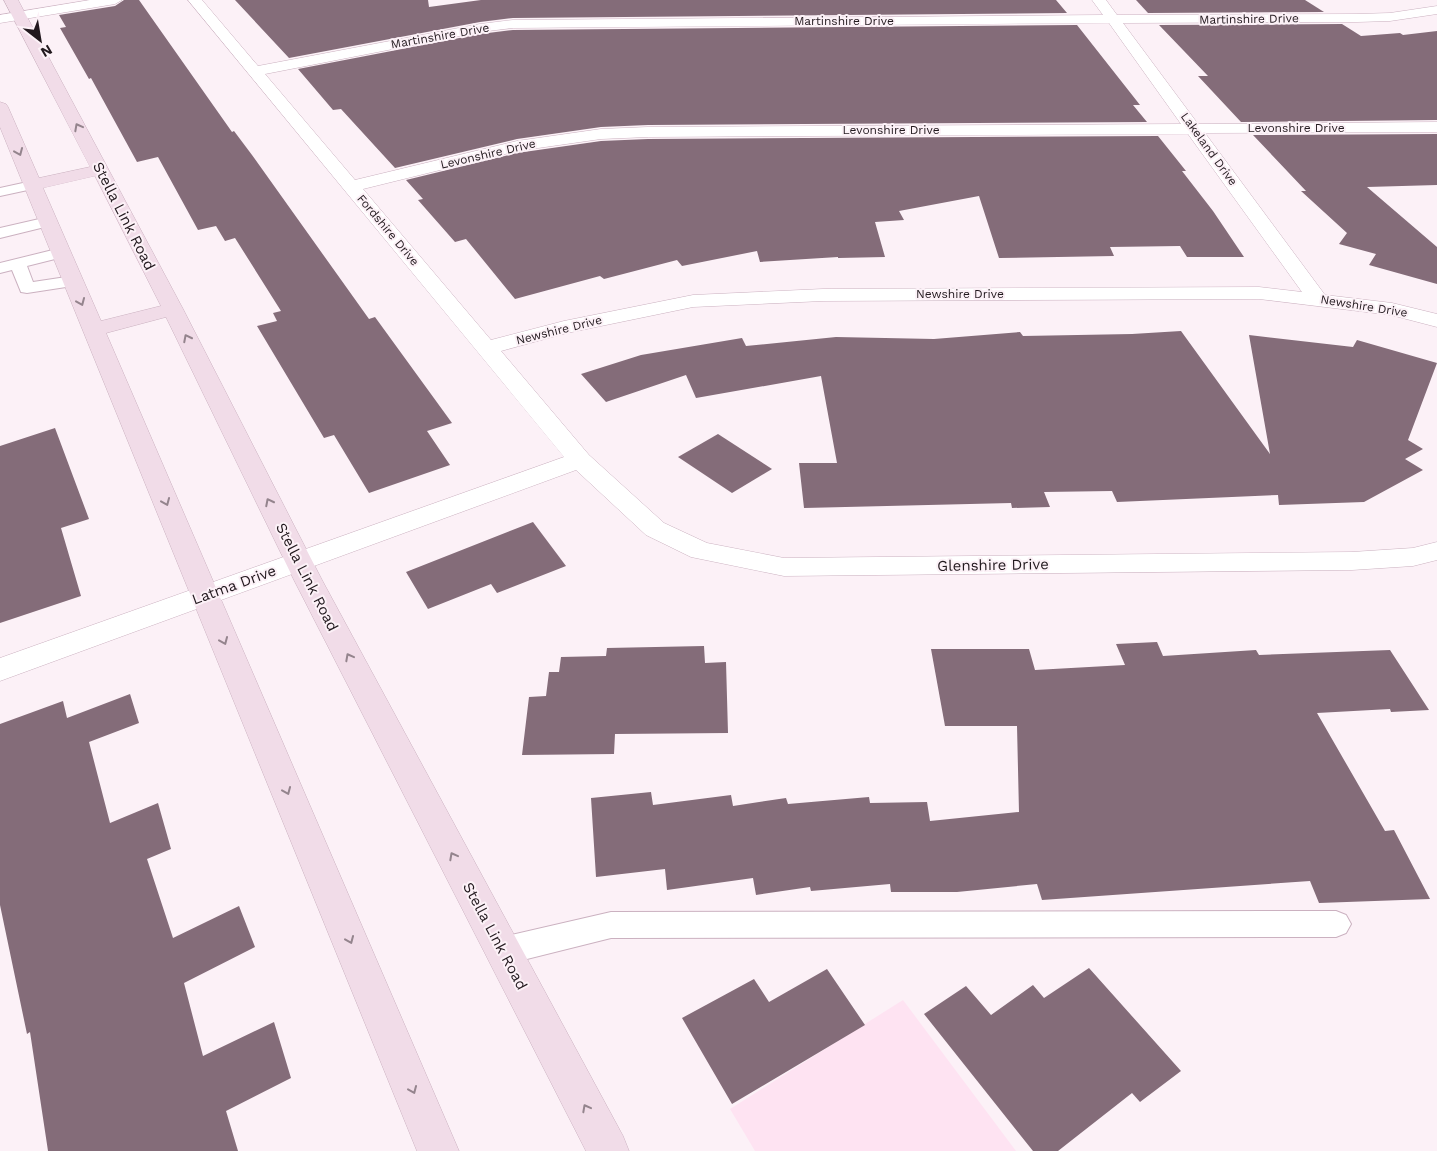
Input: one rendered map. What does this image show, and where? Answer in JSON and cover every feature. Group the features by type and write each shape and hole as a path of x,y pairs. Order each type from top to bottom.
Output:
{"main road":[{"name":"Stella Link Road","path":"12,0 172,309 299,562 608,1151"},
{"path":"0,107 438,1151"},
{"path":"32,185 100,170"},
{"path":"93,330 172,309"}],"street":[{"path":"0,19 115,0"},
{"name":"Fordshire Drive","path":"196,0 580,460"},
{"name":"Lakeland Drive","path":"1099,0 1318,299"},
{"name":"Martinshire Drive","path":"255,71 448,34 513,24 1390,17 1437,10"},
{"name":"Levonshire Drive","path":"351,186 517,146 601,134 658,132 1437,127"},
{"name":"Newshire Drive","path":"487,348 564,327 692,301 823,295 1259,293 1392,309 1437,321"},
{"name":"Latma Drive","path":"0,670 580,460"},
{"name":"Glenshire Drive","path":"580,460 655,529 701,551 784,567 1352,561 1413,557 1437,550"}],"lane":[{"path":"0,192 32,185"},
{"path":"0,233 48,222"},
{"path":"0,268 61,253"},
{"path":"18,263 28,288 73,281"},
{"path":"503,951 611,925 1336,924"}],"shaded area":[{"path":"903,1000 1016,1151 755,1151 730,1109"}],"building":[{"path":"124,0 139,0 232,132 234,131 252,155 369,319 375,317 452,423 427,431 450,465 369,493 334,435 324,438 257,326 277,321 273,313 281,311 235,238 225,241 216,226 198,230 158,157 137,162 91,78 89,79 60,28 66,27 59,15 115,6"},
{"path":"235,0 428,0 429,7 481,0 1056,0 1067,13 513,18 480,22 289,58"},
{"path":"1136,0 1305,0 1324,12 1148,13"},
{"path":"1342,24 1361,36 1400,33 1403,35 1437,31 1437,120 1241,122 1198,76 1208,76 1159,25"},
{"path":"1077,25 1140,105 1133,105 1147,122 648,125 601,127 517,139 395,168 341,109 333,110 298,69 480,34 513,30"},
{"path":"1437,134 1437,185 1367,187 1437,247 1437,284 1369,265 1376,254 1339,244 1347,233 1301,191 1306,191 1253,135"},
{"path":"1158,136 1186,171 1182,171 1213,211 1244,257 1187,257 1180,246 1110,247 1114,256 999,258 979,196 899,211 904,220 875,222 885,257 838,257 760,262 757,251 682,266 677,260 604,279 600,276 515,299 466,239 455,242 418,200 423,199 406,180 517,153 601,141 648,139"},
{"path":"1181,331 1270,454 1249,335 1353,347 1357,340 1437,363 1408,440 1423,449 1405,459 1423,470 1364,502 1279,505 1278,495 1117,502 1112,491 1044,492 1050,507 1012,508 1011,503 804,508 799,463 837,463 821,376 696,398 686,375 606,402 581,374 641,355 742,338 746,346 836,337 934,339 1020,332 1023,336"},
{"path":"55,428 89,519 61,528 81,596 0,623 0,446"},
{"path":"718,434 772,469 732,493 678,457"},
{"path":"533,522 566,566 497,593 491,584 428,609 406,572"},
{"path":"1157,642 1163,656 1256,650 1259,655 1390,650 1429,710 1391,712 1390,709 1317,713 1385,831 1394,830 1430,899 1319,903 1310,881 1042,900 1037,884 957,892 891,892 890,884 811,891 810,887 756,895 753,878 667,890 665,869 596,877 591,798 651,792 653,805 731,795 733,806 786,798 788,804 869,797 870,803 927,802 930,821 1019,812 1017,726 945,726 931,649 1029,649 1035,670 1125,665 1116,644"},
{"path":"704,646 705,663 726,662 728,733 615,734 614,754 522,755 529,697 546,696 549,672 559,672 561,657 606,656 607,648"},
{"path":"130,694 139,723 89,742 110,823 158,803 171,849 147,859 173,938 239,906 255,947 184,983 203,1056 274,1022 291,1078 226,1111 238,1151 48,1151 30,1032 27,1034 0,905 0,724 63,701 67,718"},
{"path":"1089,968 1181,1071 1140,1102 1132,1093 1058,1151 1033,1151 924,1014 966,986 991,1015 1033,985 1044,998"},
{"path":"827,969 865,1025 732,1104 682,1018 754,979 769,1002"}]}
